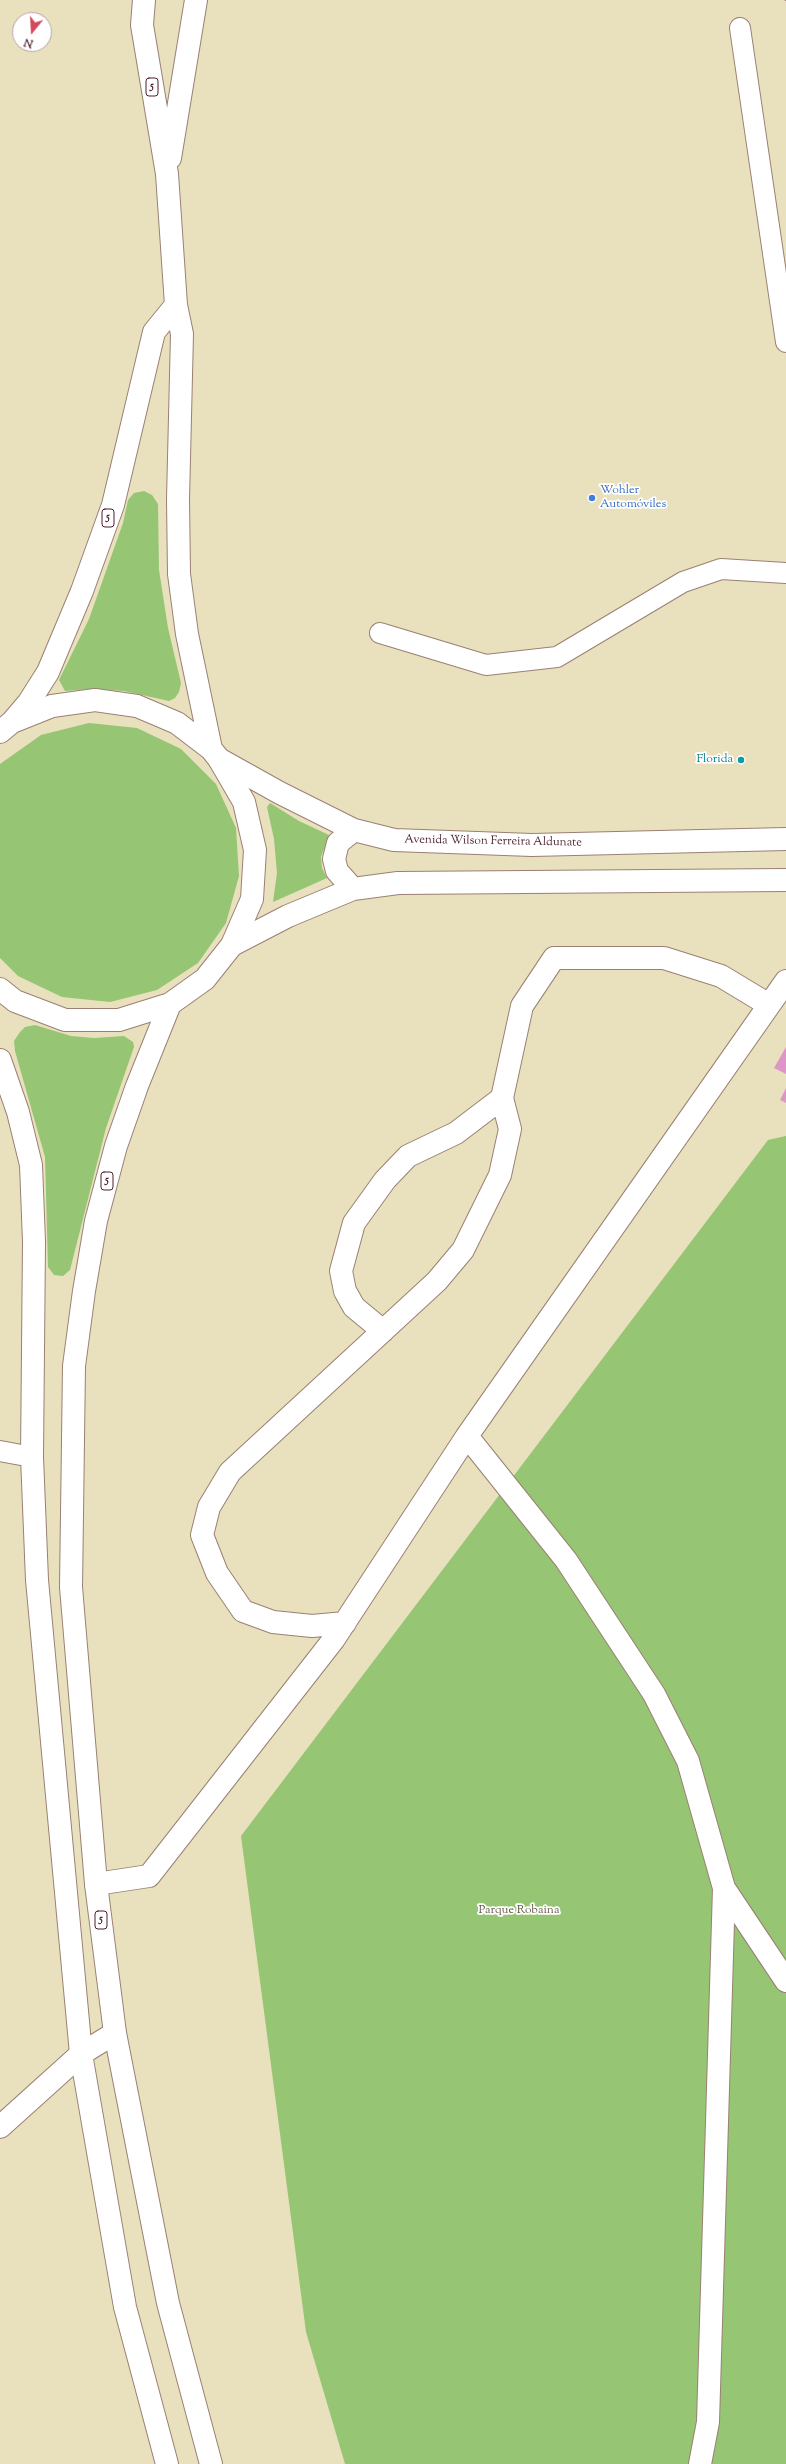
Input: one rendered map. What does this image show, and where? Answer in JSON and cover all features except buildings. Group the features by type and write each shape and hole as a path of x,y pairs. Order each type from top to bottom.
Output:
{"main road":[{"name":"5","path":"144,0 142,25 167,174 176,305 182,334 178,499 179,574 187,634 215,754"},
{"name":"5","path":"167,174 196,0"},
{"name":"5","path":"6,727 48,672 82,591 113,505 154,332 176,305"},
{"path":"0,989 15,1001 66,1020 119,1020 170,1004 205,979 232,945 252,900 255,850 244,802 215,754 177,723 137,706 95,700 52,706 6,727"},
{"name":"Avenida Wilson Ferreira Aldunate","path":"215,754 280,793 354,830 394,840 532,845 786,839"},
{"path":"353,889 337,871 334,858 338,843 354,830"},
{"path":"232,945 288,916 353,889 398,882 786,880"},
{"path":"346,1622 312,1626 273,1622 243,1611 217,1573 202,1535 208,1507 230,1472 437,1281 463,1250 500,1175 510,1129 502,1098 522,1006 554,958 664,958 721,976 769,1005"},
{"path":"96,1884 150,1876 346,1622 467,1436 786,981"},
{"name":"5","path":"170,1004 137,1086 116,1146 96,1221 74,1366 71,1587 96,1884 115,2033 168,2303 211,2464"},
{"path":"0,1060 18,1112 31,1165 34,1242 32,1457 37,1580 81,2054 125,2307 167,2464"},
{"path":"383,1331 354,1307 345,1291 341,1272 354,1223 385,1180 408,1156 456,1132 502,1098"},
{"path":"467,1436 566,1560 654,1694 688,1761 724,1888 708,2422 700,2464"},
{"path":"724,1888 786,1981"},
{"path":"0,2127 81,2054 115,2033"}],"lane":[{"path":"740,28 786,342"},
{"path":"380,633 486,665 557,656 683,582 720,569 786,574"},
{"path":"0,1451 32,1457"}],"green space":[{"path":"144,491 152,495 158,504 159,570 168,628 181,683 179,692 175,698 169,701 124,691 91,689 65,691 59,680 89,619 123,523 128,500 134,493"},
{"path":"89,723 137,728 181,749 216,784 236,828 239,876 226,923 198,963 157,990 110,1002 62,997 18,976 0,958 0,764 41,735"},
{"path":"270,803 299,821 329,835 321,857 322,868 327,878 273,902 277,873 274,839 267,807"},
{"path":"35,1025 71,1036 94,1038 124,1036 133,1042 134,1047 106,1128 70,1270 63,1276 54,1275 48,1267 45,1157 15,1051 14,1041 20,1032 25,1027"},
{"name":"Parque Robaina","path":"786,1136 786,2464 345,2464 306,2332 241,1836 768,1140"}],"place":[{"name":"Wohler Automóviles","path":"592,498"},
{"name":"Florida","path":"741,760"}]}
